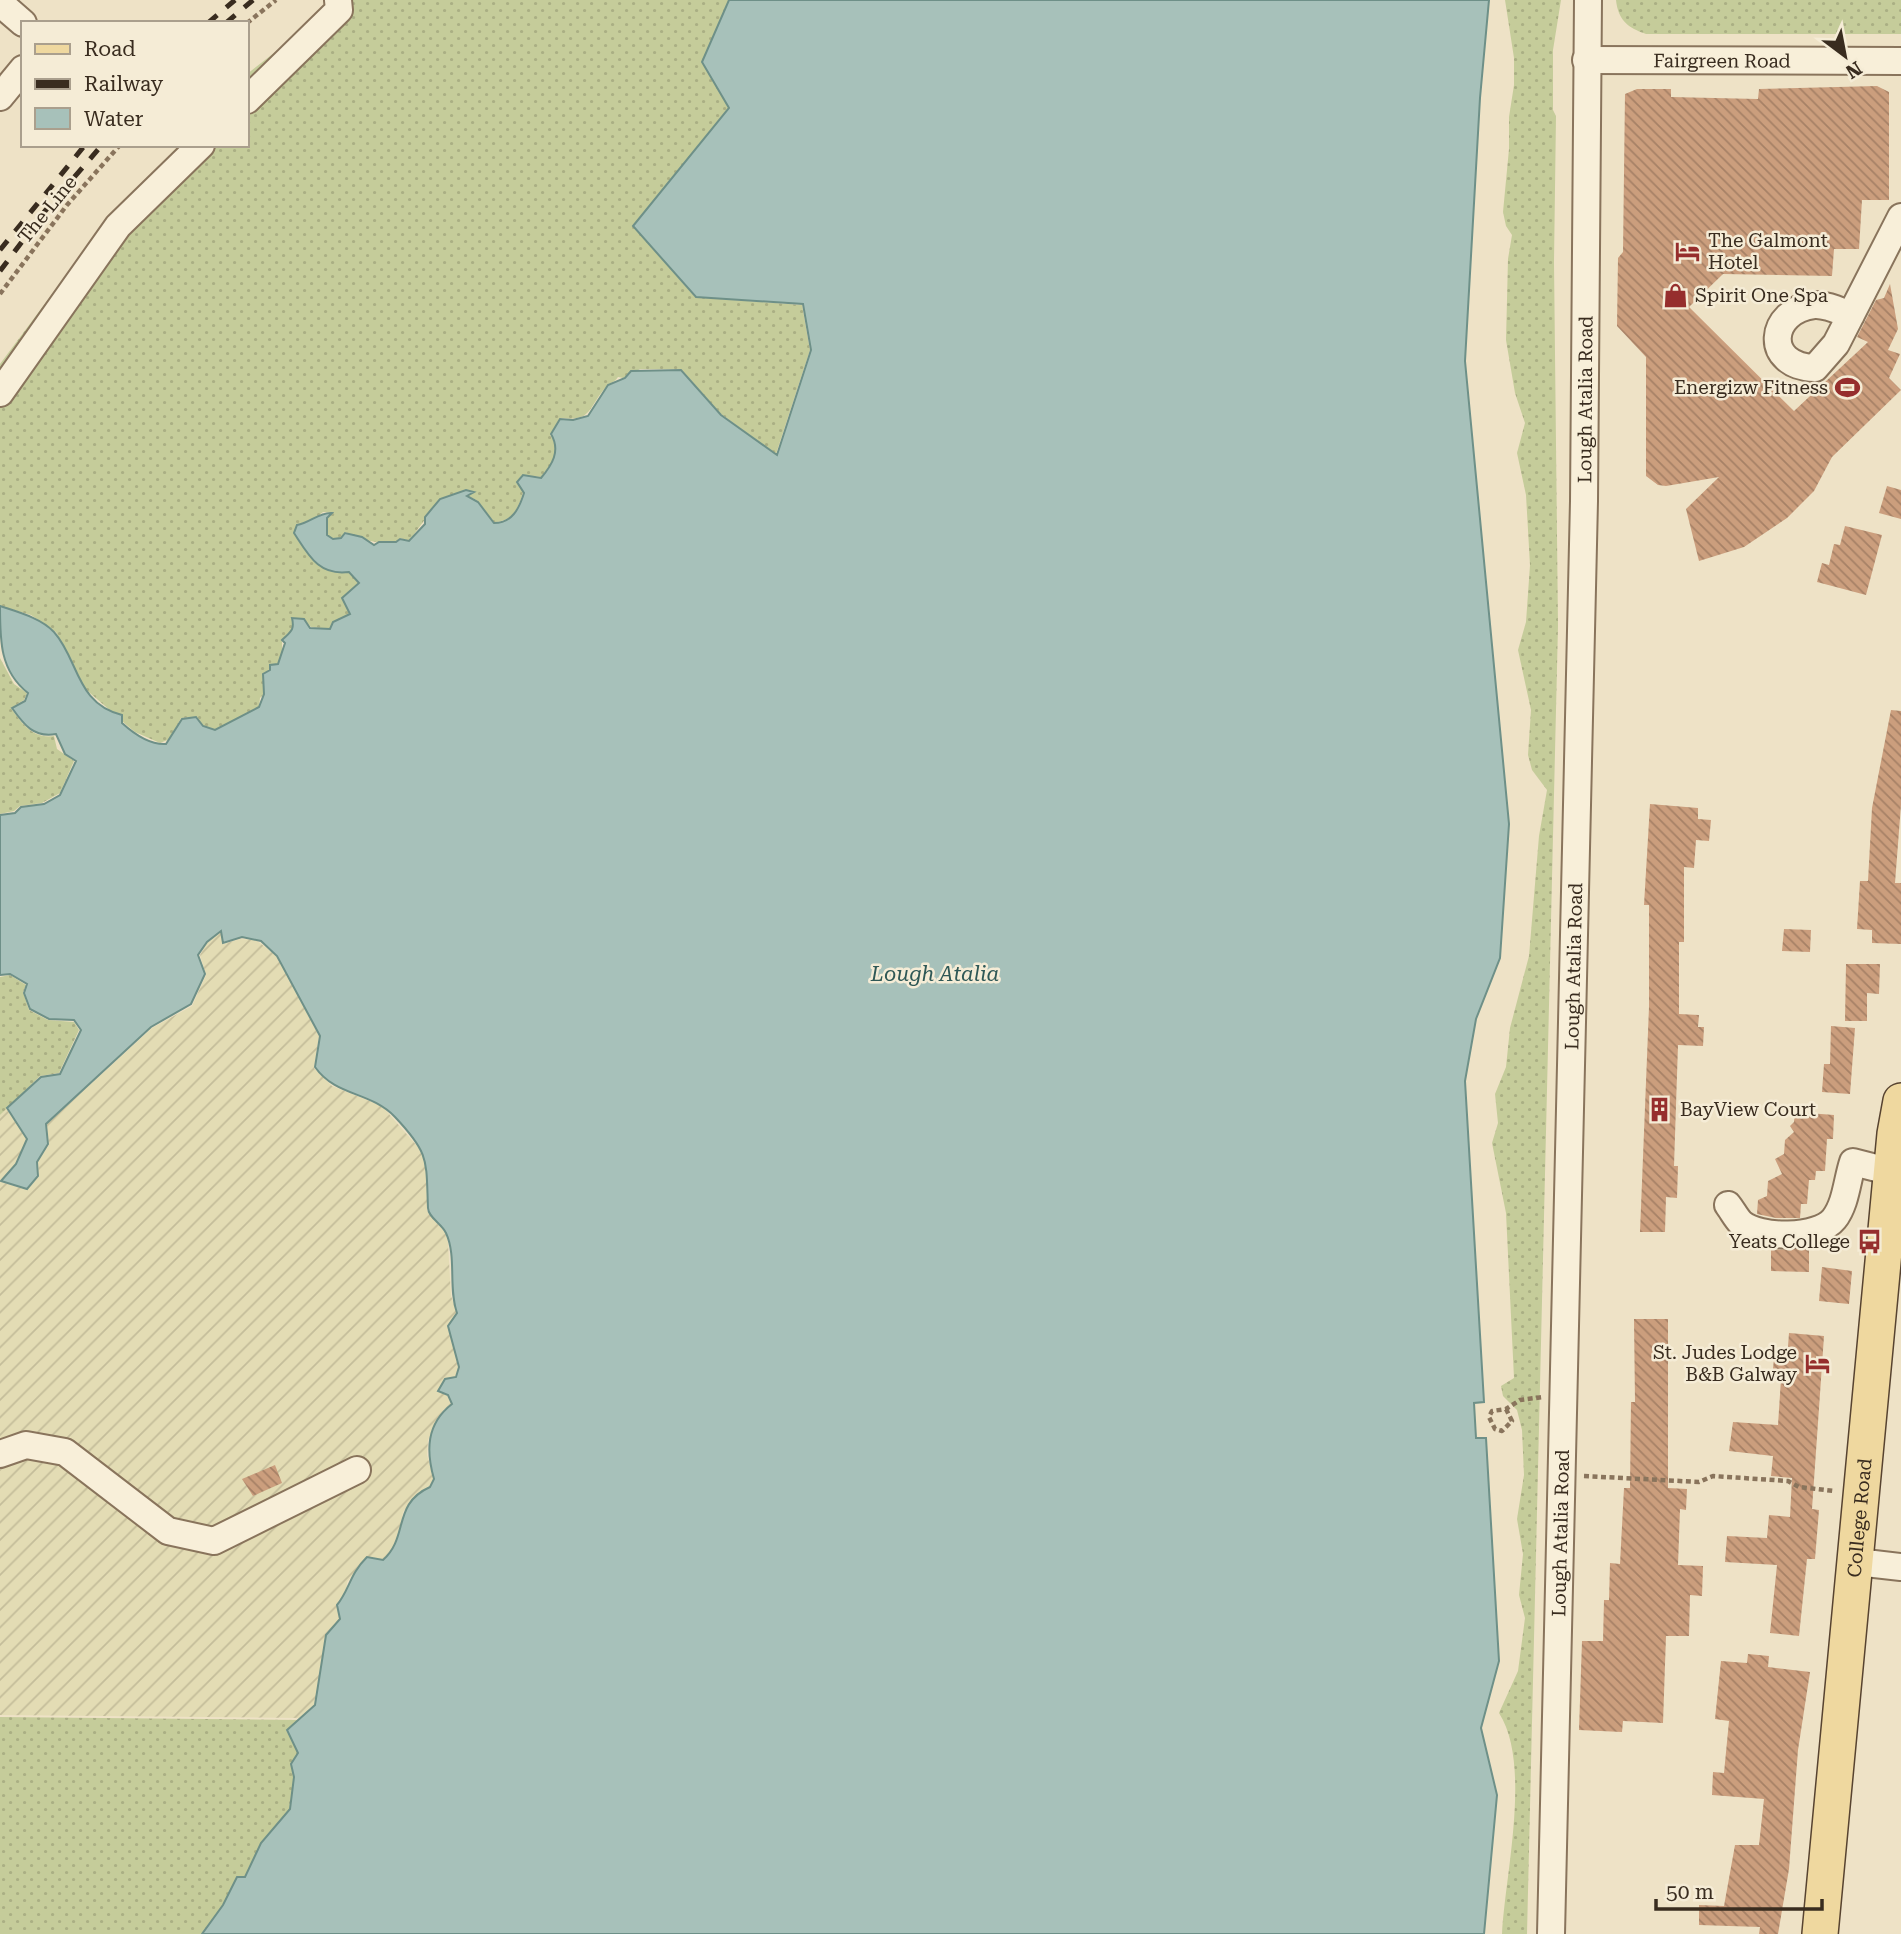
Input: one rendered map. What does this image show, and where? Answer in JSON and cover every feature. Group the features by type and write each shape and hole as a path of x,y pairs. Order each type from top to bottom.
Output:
{"main road":[{"name":"College Road","path":"1821,1934 1863,1495 1893,1245 1892,1172 1901,1101"}],"street":[{"path":"248,99 339,10 338,0"},
{"name":"Lough Atalia Road","path":"1550,1934 1584,501 1588,0"},
{"path":"0,3 21,21"},
{"name":"Fairgreen Road","path":"1586,60 1901,61"},
{"path":"0,97 21,71"},
{"path":"0,393 118,226 199,147"},
{"path":"1851,315 1901,217"},
{"path":"1728,1205 1742,1224 1762,1231 1784,1234 1821,1230 1833,1220 1842,1204 1853,1162 1892,1172"},
{"path":"0,1454 26,1446 65,1452 168,1531 214,1541 357,1470"},
{"path":"1857,1562 1901,1567"}],"path":[{"path":"248,22 276,0"},
{"name":"The Line","path":"0,294 67,205 118,147"},
{"path":"1506,1409 1512,1421 1502,1430 1495,1429 1489,1417 1492,1411 1506,1409 1520,1400 1542,1396"},
{"path":"1561,1475 1699,1482 1713,1476 1776,1480 1788,1481 1799,1487 1863,1495"}],"shaded area":[{"path":"221,931 223,944 240,939 256,940 277,956 319,1036 314,1068 332,1086 382,1106 425,1155 429,1198 427,1211 446,1234 448,1243 451,1296 457,1313 448,1326 459,1367 455,1377 446,1379 438,1391 447,1395 451,1405 443,1410 428,1440 427,1455 434,1479 430,1487 420,1492 403,1512 399,1534 391,1553 383,1560 367,1557 347,1582 346,1595 337,1605 340,1619 326,1635 315,1706 302,1718 0,1715 0,1115 6,1108 27,1139 16,1163 1,1182 27,1190 39,1176 38,1161 49,1145 47,1124 152,1028 192,1006 206,975 200,955 207,943"}],"green space":[{"path":"342,0 729,0 702,62 729,107 633,226 695,297 802,305 810,350 776,454 721,414 681,369 640,369 623,378 618,377 608,385 589,412 579,418 560,418 550,435 555,446 551,462 541,477 522,475 517,482 523,492 514,513 506,520 494,522 478,501 467,495 473,492 466,490 440,499 409,541 400,538 396,542 375,542 345,532 341,538 333,539 327,535 327,518 332,513 323,512 310,523 297,524 294,534 316,562 330,571 349,572 358,583 342,598 350,613 334,622 330,629 311,627 304,619 292,618 292,629 282,641 282,656 278,664 269,665 270,669 263,674 264,694 260,698 259,707 215,730 203,726 197,717 181,718 170,739 160,743 135,732 123,722 123,715 112,712 83,687 56,632 31,615 0,606 0,364 99,231 177,147 248,147 248,73"},
{"path":"1505,0 1561,0 1553,50 1553,110 1556,116 1554,262 1558,626 1527,1934 1502,1934 1515,1790 1514,1761 1509,1735 1499,1713 1518,1671 1525,1618 1519,1595 1523,1554 1517,1519 1524,1475 1522,1430 1517,1410 1503,1396 1501,1386 1514,1378 1506,1213 1492,1143 1498,1123 1495,1094 1506,1067 1510,1028 1529,956 1539,836 1547,790 1532,770 1528,755 1531,710 1518,650 1526,622 1530,565 1526,495 1517,453 1525,423 1515,393 1506,340 1508,259 1512,235 1506,226 1503,212 1514,58"},
{"path":"1616,0 1901,0 1901,34 1646,34 1625,22 1619,13"},
{"path":"0,658 14,684 27,693 24,700 11,708 15,714 34,733 54,736 57,749 74,761 60,793 42,803 20,806 14,811 0,814"},
{"path":"10,975 26,985 23,992 29,1010 48,1020 74,1022 79,1030 59,1073 40,1076 0,1115 0,977"},
{"path":"0,1717 300,1720 286,1730 298,1753 291,1764 294,1777 290,1809 261,1843 245,1876 237,1876 223,1906 202,1934 0,1934"}],"water":[{"name":"Lough Atalia","path":"729,0 1489,0 1480,98 1465,361 1509,824 1500,958 1476,1019 1465,1081 1484,1402 1474,1403 1476,1438 1486,1438 1499,1661 1481,1728 1497,1795 1484,1934 202,1934 223,1905 237,1877 245,1877 261,1843 290,1809 294,1777 291,1764 298,1753 287,1730 315,1705 326,1635 340,1619 337,1605 367,1557 383,1560 391,1551 410,1502 430,1487 434,1479 430,1438 437,1420 452,1404 448,1395 438,1391 445,1379 456,1377 459,1367 448,1326 457,1313 451,1252 446,1233 429,1211 426,1168 415,1140 395,1117 375,1102 343,1089 323,1077 315,1067 320,1036 277,956 261,941 242,937 223,943 221,931 207,942 198,955 205,974 191,1004 151,1027 46,1124 48,1144 37,1162 38,1176 27,1189 1,1181 16,1164 27,1139 7,1108 41,1077 60,1074 81,1030 74,1020 49,1019 30,1009 24,993 27,984 10,974 0,975 0,815 15,813 21,807 44,804 60,795 76,761 65,754 56,734 42,734 30,729 12,708 25,701 28,693 7,665 1,643 0,606 29,616 49,627 62,643 80,680 95,701 122,715 122,723 137,734 154,743 166,744 182,719 196,717 203,726 215,730 259,707 264,694 263,674 270,670 270,665 278,664 285,643 282,640 292,629 292,618 304,619 310,628 330,629 333,622 350,614 342,598 359,583 349,572 330,571 316,563 294,533 297,525 332,513 327,518 327,535 333,539 341,538 345,533 362,537 374,545 400,539 409,541 425,524 425,517 440,499 466,490 474,492 467,496 478,502 494,523 506,521 517,510 524,493 517,482 523,475 541,478 552,463 555,446 551,434 560,419 573,420 588,416 608,385 625,378 631,371 681,370 721,415 777,455 811,350 803,304 696,297 633,226 729,108 702,62"}],"building":[{"path":"1877,86 1889,92 1889,200 1862,200 1859,249 1834,249 1832,276 1723,274 1689,307 1794,411 1868,342 1857,337 1876,300 1884,298 1890,284 1898,329 1888,350 1900,354 1889,378 1901,390 1832,457 1814,491 1787,518 1744,547 1699,561 1686,509 1719,477 1666,486 1658,485 1646,476 1646,357 1617,326 1618,258 1623,252 1625,94 1637,89 1671,89 1671,97 1758,99 1759,89"},
{"path":"1887,486 1901,490 1901,519 1879,513"},
{"path":"1845,526 1882,535 1866,595 1817,582 1822,563 1829,565 1834,544 1840,545"},
{"path":"1891,710 1901,711 1901,805 1895,883 1901,883 1901,944 1872,943 1872,930 1857,929 1860,881 1868,881 1872,808"},
{"path":"1650,804 1698,808 1698,819 1711,820 1709,841 1696,840 1694,868 1684,867 1684,942 1679,942 1679,1014 1699,1015 1698,1027 1704,1027 1703,1046 1678,1045 1674,1166 1678,1166 1677,1198 1666,1197 1665,1232 1640,1232 1649,1007 1649,905 1644,905"},
{"path":"1784,929 1811,930 1810,952 1782,951"},
{"path":"1846,964 1880,964 1879,994 1867,993 1867,1021 1845,1021"},
{"path":"1831,1026 1855,1028 1850,1094 1822,1092 1824,1064 1830,1064"},
{"path":"1795,1112 1834,1115 1833,1139 1827,1139 1825,1171 1816,1171 1815,1180 1809,1180 1807,1204 1801,1204 1800,1218 1776,1218 1757,1214 1758,1200 1767,1196 1768,1181 1782,1174 1775,1159 1784,1154 1785,1140 1794,1132 1790,1126 1794,1122"},
{"path":"1809,1248 1809,1272 1771,1271 1771,1250"},
{"path":"1822,1267 1852,1271 1849,1304 1819,1301"},
{"path":"1634,1319 1668,1319 1668,1488 1687,1489 1686,1510 1680,1509 1678,1565 1703,1566 1702,1596 1690,1595 1689,1636 1666,1636 1663,1723 1623,1721 1622,1732 1579,1730 1582,1641 1603,1641 1604,1600 1609,1600 1610,1563 1620,1564 1624,1488 1630,1488 1631,1402 1635,1402"},
{"path":"1789,1333 1824,1336 1812,1509 1819,1510 1815,1559 1807,1559 1799,1636 1770,1633 1777,1565 1725,1562 1727,1536 1767,1538 1769,1515 1790,1517 1792,1478 1771,1476 1773,1456 1729,1451 1733,1422 1778,1425 1781,1379 1772,1378 1774,1359 1787,1360"},
{"path":"275,1465 282,1483 253,1496 242,1479"},
{"path":"1748,1654 1769,1656 1768,1667 1810,1672 1798,1750 1789,1869 1778,1934 1759,1934 1760,1927 1699,1925 1699,1905 1724,1906 1735,1845 1759,1845 1764,1799 1712,1795 1713,1772 1724,1773 1729,1721 1715,1719 1721,1661 1747,1663"}],"railway":[{"path":"210,21 235,0"},
{"path":"228,21 253,0"},
{"path":"0,250 83,147"},
{"path":"0,271 45,211 100,147"}],"place":[{"name":"The Galmont Hotel","path":"1688,251"},
{"name":"Spirit One Spa","path":"1675,295"},
{"name":"Energizw Fitness","path":"1848,387"},
{"name":"BayView Court","path":"1660,1109"},
{"name":"Yeats College","path":"1870,1241"},
{"name":"St. Judes Lodge B&B Galway","path":"1817,1363"}]}
